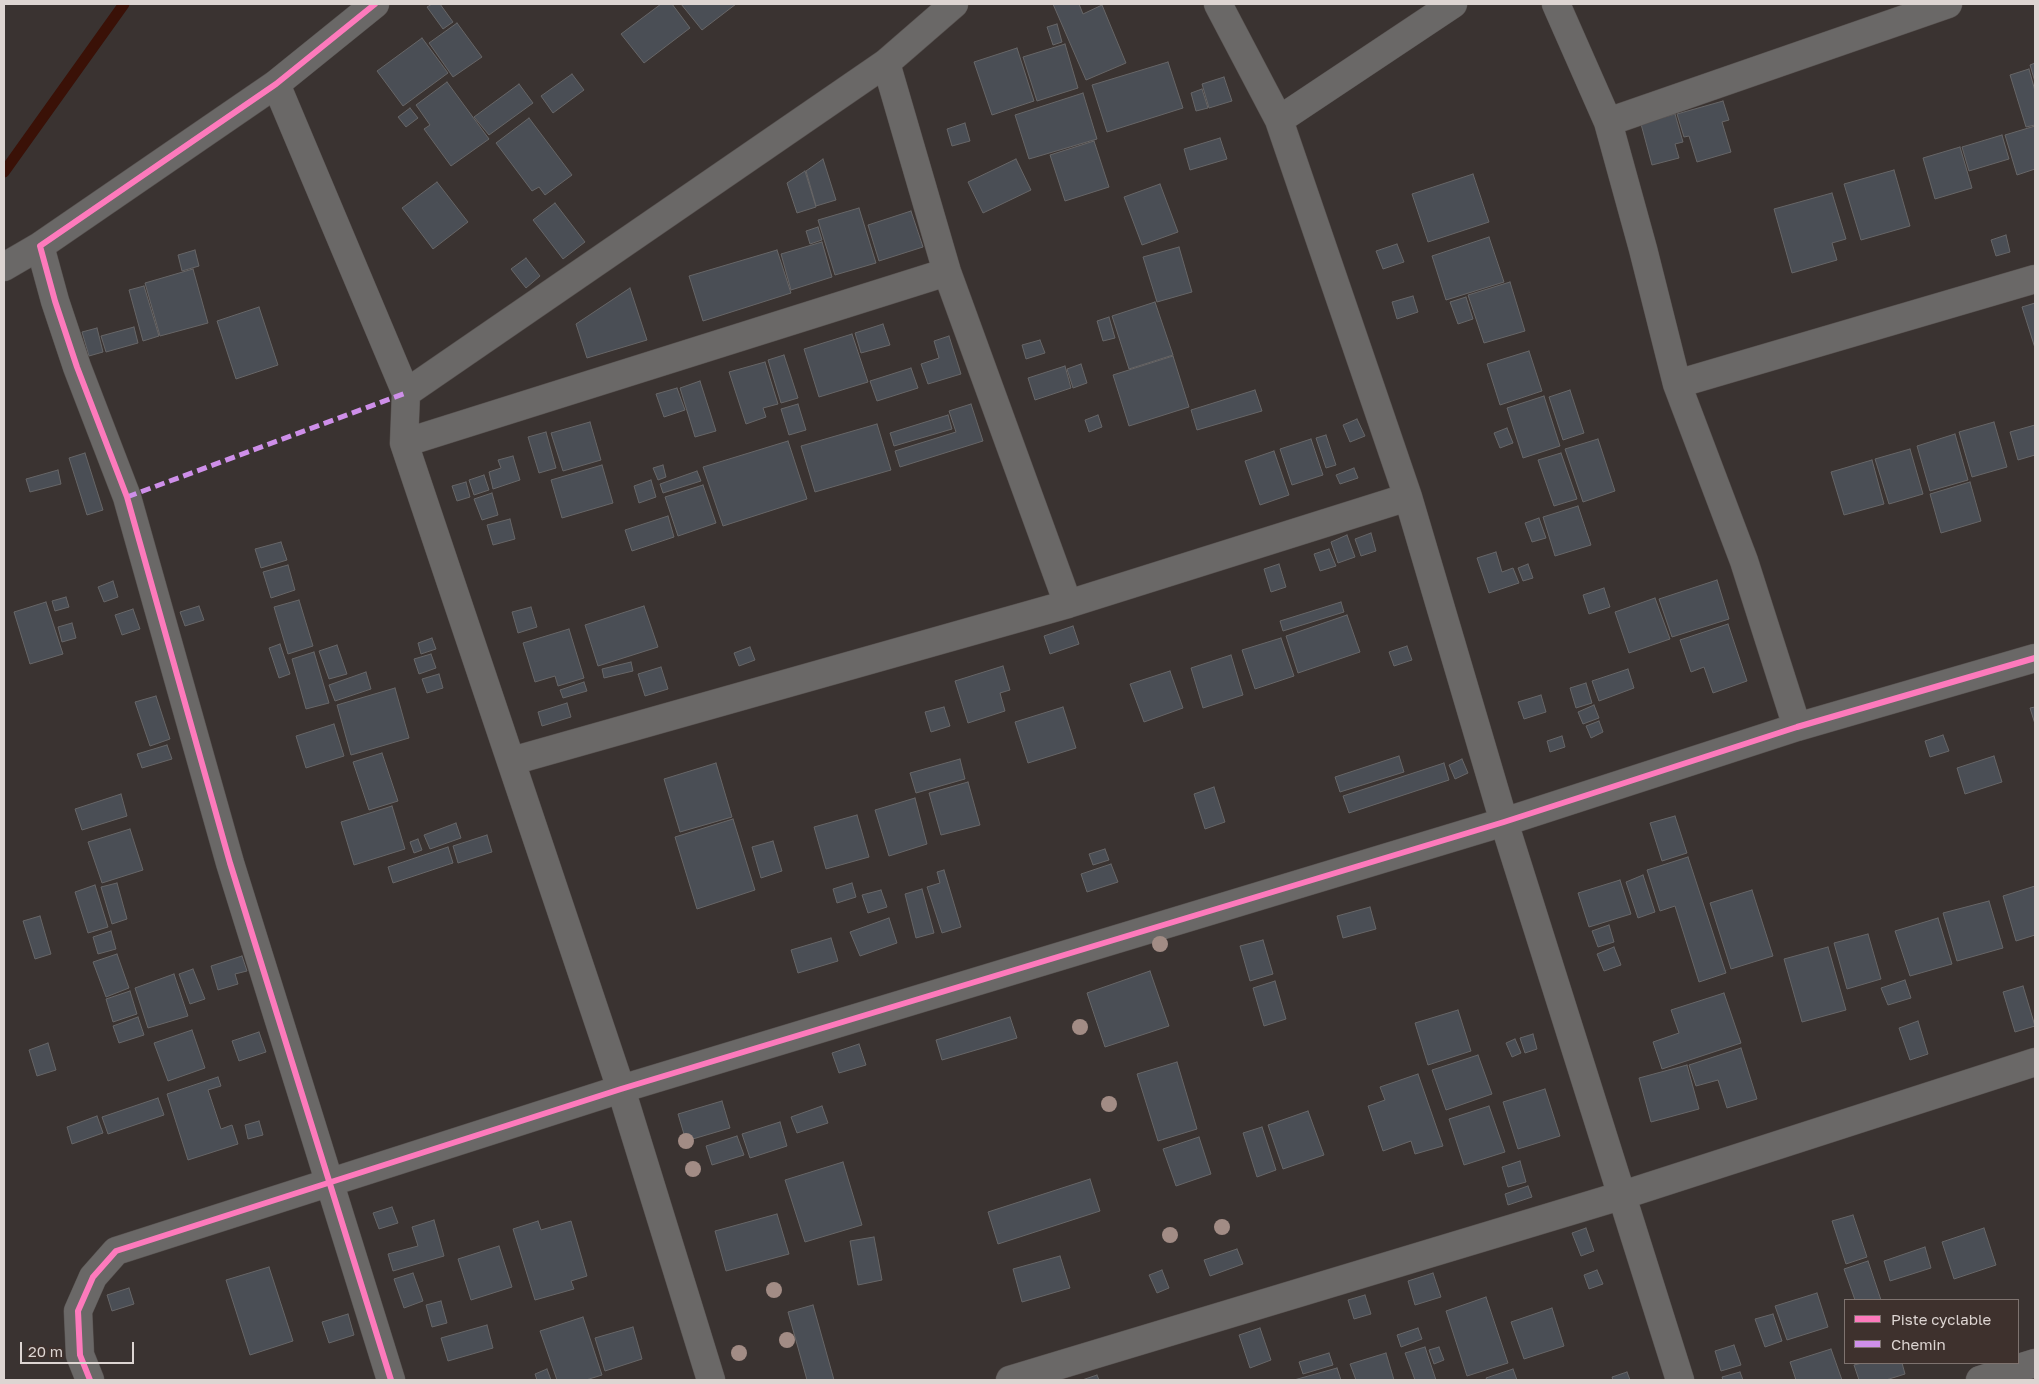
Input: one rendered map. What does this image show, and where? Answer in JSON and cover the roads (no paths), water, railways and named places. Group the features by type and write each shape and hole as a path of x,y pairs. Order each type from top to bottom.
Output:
{"street":[{"path":"4,267 40,246 276,84 375,4"},
{"path":"406,393 886,64 954,4"},
{"path":"1218,4 1279,120 1408,498 1504,822 1620,1196 1680,1380"},
{"path":"1279,120 1453,4"},
{"path":"1556,4 1608,122 1643,249 1677,384 1744,561 1797,727"},
{"path":"1608,122 1948,4"},
{"path":"886,64 947,272 1068,604"},
{"path":"276,84 406,393 404,443 621,1089 711,1380"},
{"path":"40,246 55,301 77,367 127,497 230,863 391,1380"},
{"path":"404,443 947,272"},
{"path":"1677,384 2035,279"},
{"path":"512,761 1068,604 1408,498"},
{"path":"90,1380 80,1355 78,1311 93,1277 116,1250 621,1089 1504,822 1797,727 2035,658"},
{"path":"1010,1380 1620,1196 2035,1062"},
{"path":"1980,1380 2035,1363"}],"waterway":[{"path":"4,172 124,4"}]}
